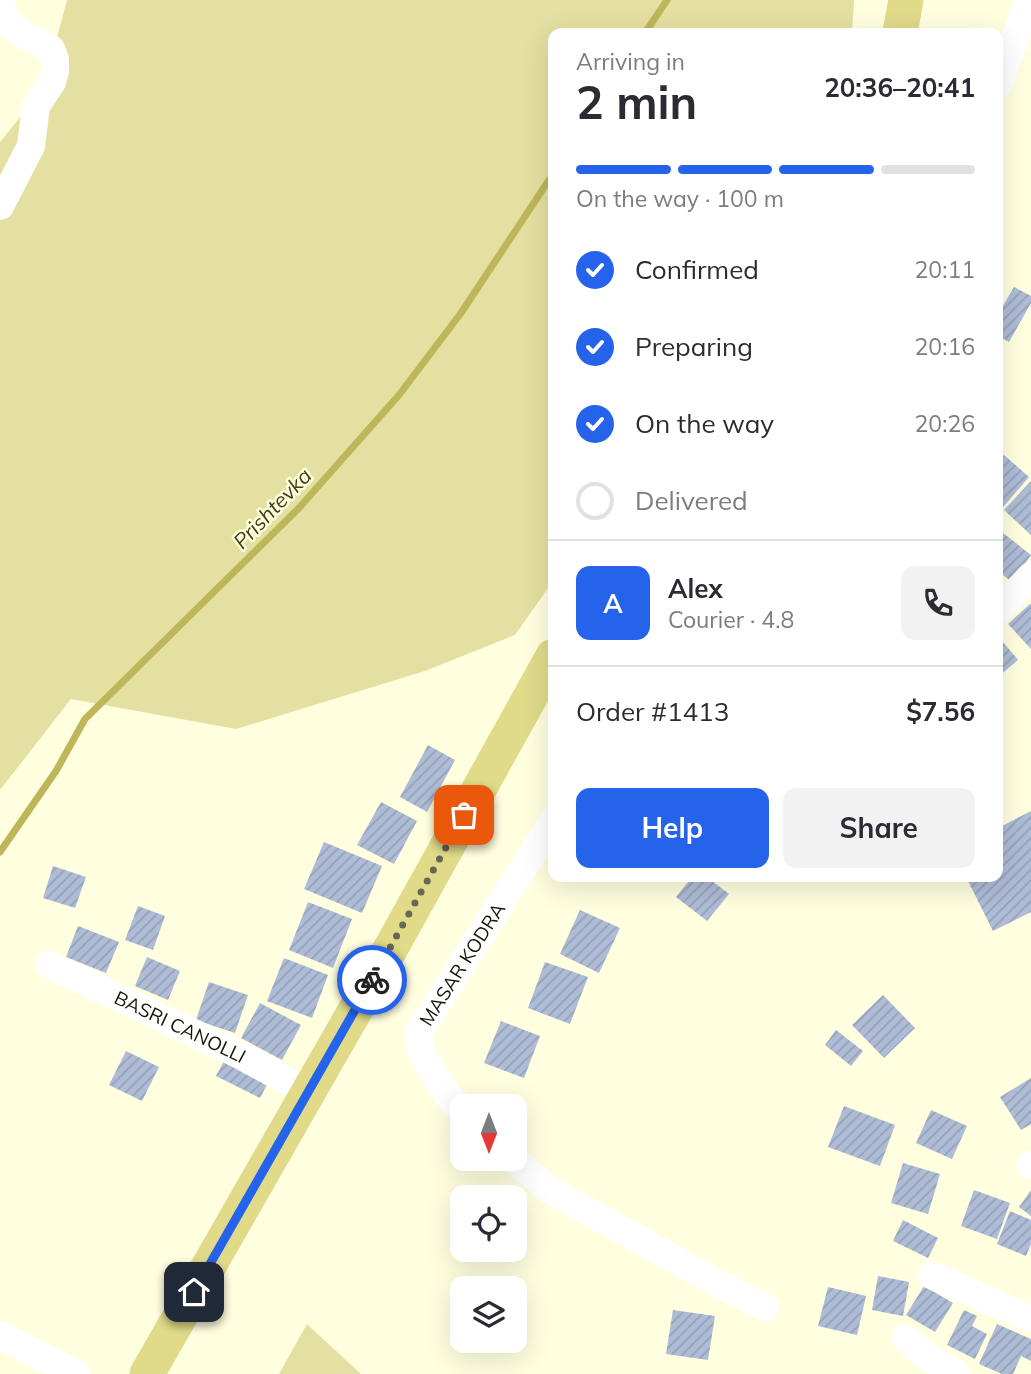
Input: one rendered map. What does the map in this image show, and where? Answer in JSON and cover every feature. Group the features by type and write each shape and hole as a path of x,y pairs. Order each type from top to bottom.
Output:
{"main road":[{"path":"901,28 906,0"},
{"path":"147,1374 548,665"}],"street":[{"path":"0,206 31,146 36,106 52,82 55,59 51,49 9,30 1,15 1,0"},
{"path":"1003,71 1029,0"},
{"path":"1003,606 1031,576"},
{"name":"MASAR KODRA","path":"450,1098 421,1053 419,1032 548,829"},
{"name":"BASRI CANOLLI","path":"50,965 236,1053 308,1092"},
{"path":"527,1171 550,1190 765,1307"},
{"path":"931,1275 1031,1319"},
{"path":"0,1335 76,1374"},
{"path":"917,1356 957,1374"}],"shaded area":[{"path":"67,0 854,0 852,28 548,28 548,588 515,635 425,671 236,729 71,699 0,790 0,142 43,89"},
{"path":"307,1324 361,1374 279,1374"}],"building":[{"path":"1014,287 1031,296 1031,303 1009,342 1003,339 1003,306"},
{"path":"1003,456 1029,477 1003,507"},
{"path":"1031,481 1031,535 1004,510"},
{"path":"1003,533 1031,555 1012,582 1003,575"},
{"path":"1031,603 1031,649 1008,624"},
{"path":"1003,642 1018,660 1003,673"},
{"path":"428,745 455,760 427,812 400,797"},
{"path":"381,802 417,821 394,864 357,845"},
{"path":"1031,811 1031,912 993,931 968,882 1003,882 1003,825"},
{"path":"324,842 382,866 362,913 304,889"},
{"path":"53,866 86,877 75,908 43,898"},
{"path":"688,882 713,882 729,894 707,921 676,897"},
{"path":"308,902 352,919 333,968 289,950"},
{"path":"138,906 165,916 153,950 125,940"},
{"path":"580,910 620,928 599,973 560,954"},
{"path":"78,926 119,942 106,973 66,957"},
{"path":"147,957 180,971 168,1000 135,986"},
{"path":"284,958 328,975 312,1018 267,1001"},
{"path":"545,962 588,977 570,1024 528,1008"},
{"path":"209,982 248,995 235,1033 196,1020"},
{"path":"883,995 915,1028 884,1058 852,1025"},
{"path":"260,1003 301,1025 282,1060 241,1038"},
{"path":"501,1021 540,1036 524,1078 484,1063"},
{"path":"836,1030 863,1051 851,1066 825,1045"},
{"path":"126,1051 159,1067 142,1101 109,1085"},
{"path":"229,1052 272,1075 260,1098 216,1076"},
{"path":"1031,1078 1031,1124 1021,1130 1000,1097"},
{"path":"844,1106 895,1125 880,1166 828,1147"},
{"path":"931,1110 967,1126 952,1159 916,1143"},
{"path":"903,1163 940,1174 928,1214 891,1203"},
{"path":"974,1190 1010,1203 997,1239 961,1226"},
{"path":"1031,1190 1031,1216 1019,1207"},
{"path":"1010,1211 1031,1220 1031,1244 1026,1256 997,1244"},
{"path":"903,1220 938,1238 928,1258 893,1241"},
{"path":"878,1276 909,1282 903,1316 872,1310"},
{"path":"924,1286 953,1303 935,1332 906,1315"},
{"path":"828,1287 866,1296 857,1335 818,1326"},
{"path":"673,1310 715,1316 708,1360 666,1354"},
{"path":"964,1310 977,1316 972,1326 987,1334 975,1359 947,1345"},
{"path":"997,1324 1031,1339 1031,1361 1021,1356 1013,1374 1002,1374 979,1364"}],"waterway":[{"name":"Prishtevka","path":"648,28 667,0"},
{"name":"Prishtevka","path":"0,852 56,771 85,719 298,509 399,395 461,313 548,182"}],"way so far":[{"path":"372,980 464,815"}],"route":[{"path":"194,1292 372,980"}]}
